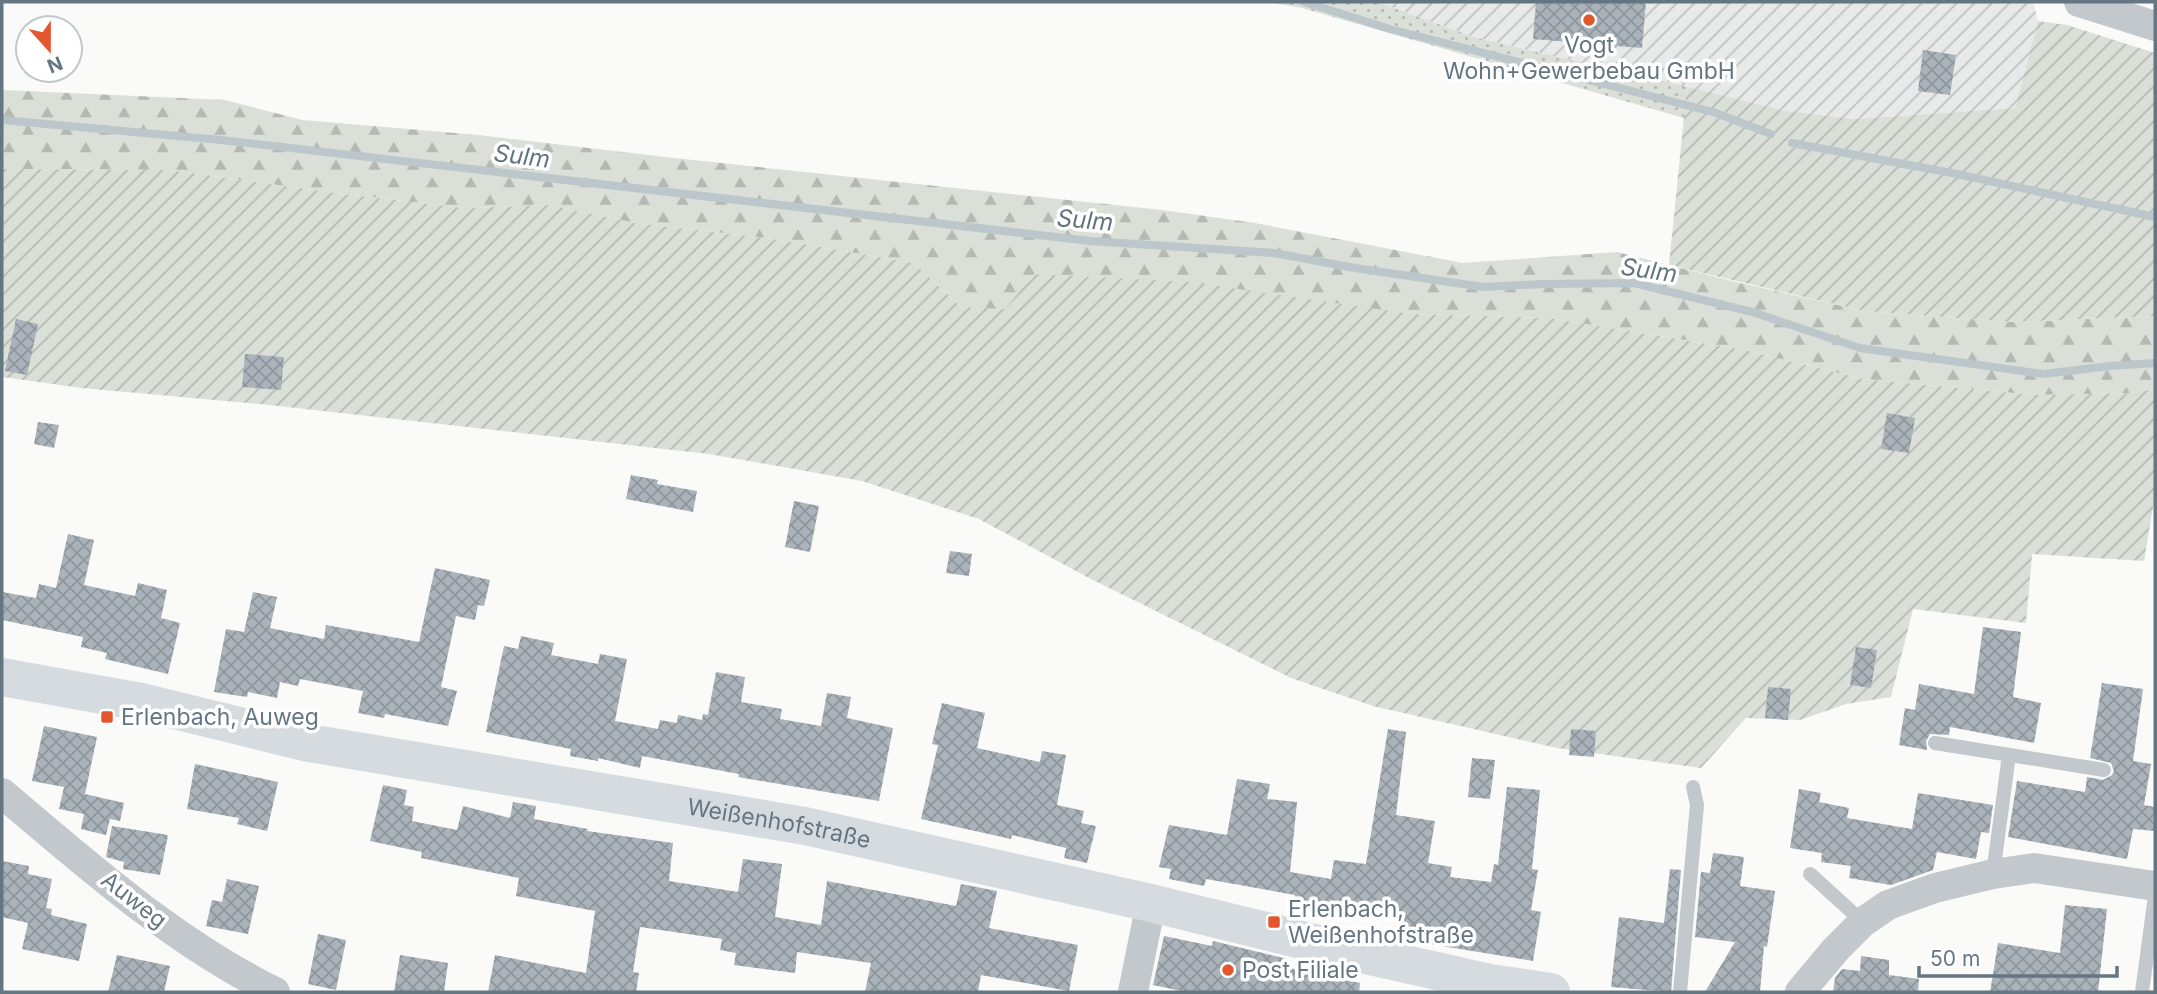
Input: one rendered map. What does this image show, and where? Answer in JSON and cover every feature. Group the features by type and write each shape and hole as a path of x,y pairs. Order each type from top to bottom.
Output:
{"street":[{"path":"2079,2 2155,26"},
{"name":"Weißenhofstraße","path":"2,677 141,702 309,743 805,826 1151,903 1488,987 1551,992"},
{"name":"Auweg","path":"2,793 152,916 234,972 275,992"},
{"path":"1800,992 1863,922 1888,905 1935,888 1993,874 2034,868 2155,886"},
{"path":"1133,992 1151,903"}],"lane":[{"path":"1935,743 2104,770"},
{"path":"1993,874 2010,755"},
{"path":"1680,992 1698,805 1693,787"},
{"path":"1810,874 1863,922"},
{"path":"2142,992 2155,896"}],"shaded area":[{"path":"1377,2 2033,2 2038,21 2015,108 1855,119 1786,111 1477,38"}],"green space":[{"path":"1269,2 1377,2 1477,38 1687,87 1684,118 1302,8"},
{"path":"2038,21 2067,25 2155,53 2155,316 2011,322 1864,311 1669,265 1687,87 1786,111 1855,119 2015,108"},
{"path":"2,90 225,100 302,120 479,135 1162,210 1255,223 1463,263 1617,252 1864,311 2011,322 2155,316 2155,389 2132,393 2035,395 1863,379 1740,349 1548,318 1005,310 961,307 914,263 767,238 635,223 550,205 463,208 170,170 2,169"},
{"path":"2,169 170,170 463,208 550,205 635,223 767,238 914,263 961,307 1005,309 1034,274 1190,282 1411,314 1548,318 1740,349 1863,379 2035,395 2132,393 2155,389 2155,495 2144,561 2032,554 2026,623 1913,609 1891,697 1846,704 1800,720 1746,718 1701,768 1557,748 1373,706 1291,678 1087,577 979,519 862,481 709,454 260,404 82,388 2,377"}],"building":[{"name":"Vogt Wohn+Gewerbebau GmbH","path":"1536,2 1646,2 1642,48 1533,39"},
{"path":"1923,50 1956,55 1950,95 1918,91"},
{"path":"16,319 38,324 27,375 5,371"},
{"path":"245,354 284,357 281,390 242,387"},
{"path":"1887,413 1915,418 1909,453 1881,449"},
{"path":"38,422 59,425 54,448 34,444"},
{"path":"631,475 658,480 657,484 697,491 693,512 626,499"},
{"path":"794,501 819,506 810,552 785,547"},
{"path":"68,534 94,540 84,585 135,596 138,583 167,590 161,618 180,623 168,674 105,659 107,653 81,647 83,637 2,620 2,592 36,598 39,584 56,588"},
{"path":"950,551 972,554 969,576 946,573"},
{"path":"435,568 490,580 484,606 478,605 475,620 456,616 441,687 457,691 448,726 385,714 384,718 358,713 363,691 300,679 298,686 280,682 277,698 248,692 247,697 214,692 226,629 244,632 253,592 277,597 270,628 324,639 326,625 419,642"},
{"path":"1983,627 2021,632 2013,697 2041,703 2034,743 1950,727 1949,735 1930,734 1926,741 1927,750 1899,745 1905,708 1915,710 1919,684 1974,694"},
{"path":"521,636 554,643 551,655 598,664 600,654 627,659 615,721 658,729 660,720 677,723 678,715 702,720 703,714 708,715 716,672 745,677 741,702 782,709 780,719 821,726 827,693 851,697 847,718 893,728 879,801 738,777 739,774 642,756 640,768 598,758 598,761 570,756 571,749 486,732 504,646 518,649"},
{"path":"1856,647 1877,650 1871,688 1850,685"},
{"path":"2102,683 2143,689 2133,761 2151,764 2144,805 2155,807 2155,831 2133,829 2127,859 2008,837 2017,781 2085,792 2087,777 2103,780 2112,775 2114,771 2111,763 2090,758"},
{"path":"1768,687 1791,689 1788,720 1765,718"},
{"path":"942,703 985,713 977,748 1040,762 1042,751 1066,755 1057,805 1084,811 1081,823 1096,826 1087,863 1064,858 1066,848 1012,835 1011,839 921,819 938,745 932,744"},
{"path":"44,726 97,737 85,794 124,803 120,821 110,819 106,835 81,829 84,814 59,809 64,787 32,781"},
{"path":"1388,729 1406,732 1396,815 1435,821 1428,863 1452,867 1450,877 1491,882 1494,864 1498,865 1507,787 1540,790 1532,869 1538,870 1531,910 1541,912 1533,961 1399,939 1403,912 1294,900 1295,895 1206,879 1204,886 1169,879 1171,869 1159,867 1169,825 1227,835 1237,779 1270,784 1267,799 1297,802 1290,872 1331,879 1334,860 1366,864"},
{"path":"1571,729 1596,731 1594,757 1569,755"},
{"path":"1472,758 1495,760 1490,799 1468,797"},
{"path":"195,764 278,782 267,831 237,824 239,818 187,809"},
{"path":"383,785 407,790 404,805 414,807 412,821 457,830 463,806 510,818 513,802 536,806 534,819 588,829 587,831 673,843 669,881 738,892 743,859 782,864 775,917 821,925 827,881 956,906 961,884 997,891 989,928 1078,945 1069,991 981,975 978,992 865,992 871,963 797,952 795,973 734,965 736,953 720,950 722,939 640,927 633,972 639,973 636,992 488,992 495,955 586,973 595,911 516,896 519,878 421,858 422,852 370,841"},
{"path":"1799,789 1821,793 1819,802 1849,808 1847,818 1912,829 1918,793 1993,805 1989,833 1981,832 1976,859 1937,852 1933,870 1891,885 1849,878 1851,866 1821,862 1822,853 1790,848"},
{"path":"112,826 168,835 160,875 123,869 124,862 106,857"},
{"path":"1713,853 1744,857 1740,886 1775,891 1767,947 1764,946 1760,992 1705,992 1735,942 1695,937 1701,872 1710,873"},
{"path":"2,861 29,866 28,874 52,879 46,908 52,909 51,915 87,924 79,961 22,949 28,923 2,917"},
{"path":"1670,869 1681,870 1671,992 1611,987 1619,917 1664,923"},
{"path":"227,879 259,886 248,934 206,926 212,900 222,902"},
{"path":"2065,905 2107,909 2098,992 1990,992 1998,943 2060,953"},
{"path":"318,934 346,940 336,990 308,984"},
{"path":"1164,936 1212,946 1213,941 1287,959 1285,967 1360,983 1359,992 1186,992 1153,985"},
{"path":"117,955 170,966 164,992 108,992"},
{"path":"400,955 448,963 444,992 394,992"},
{"path":"1861,956 1889,960 1889,975 1919,979 1918,992 1833,992 1835,978 1842,969 1860,971"}],"waterway":[{"path":"1304,2 1390,29 1713,112 1771,134"},
{"name":"Sulm","path":"2,120 221,140 1090,241 1274,253 1483,287 1634,283 1752,312 1860,348 2043,374 2155,363"},
{"path":"1792,143 1957,174 2155,217"}],"place":[{"name":"Vogt Wohn+Gewerbebau GmbH","path":"1589,20"},
{"name":"Erlenbach, Auweg","path":"107,717"},
{"name":"Erlenbach, Weißenhofstraße","path":"1274,922"},
{"name":"Post Filiale","path":"1228,970"}]}
